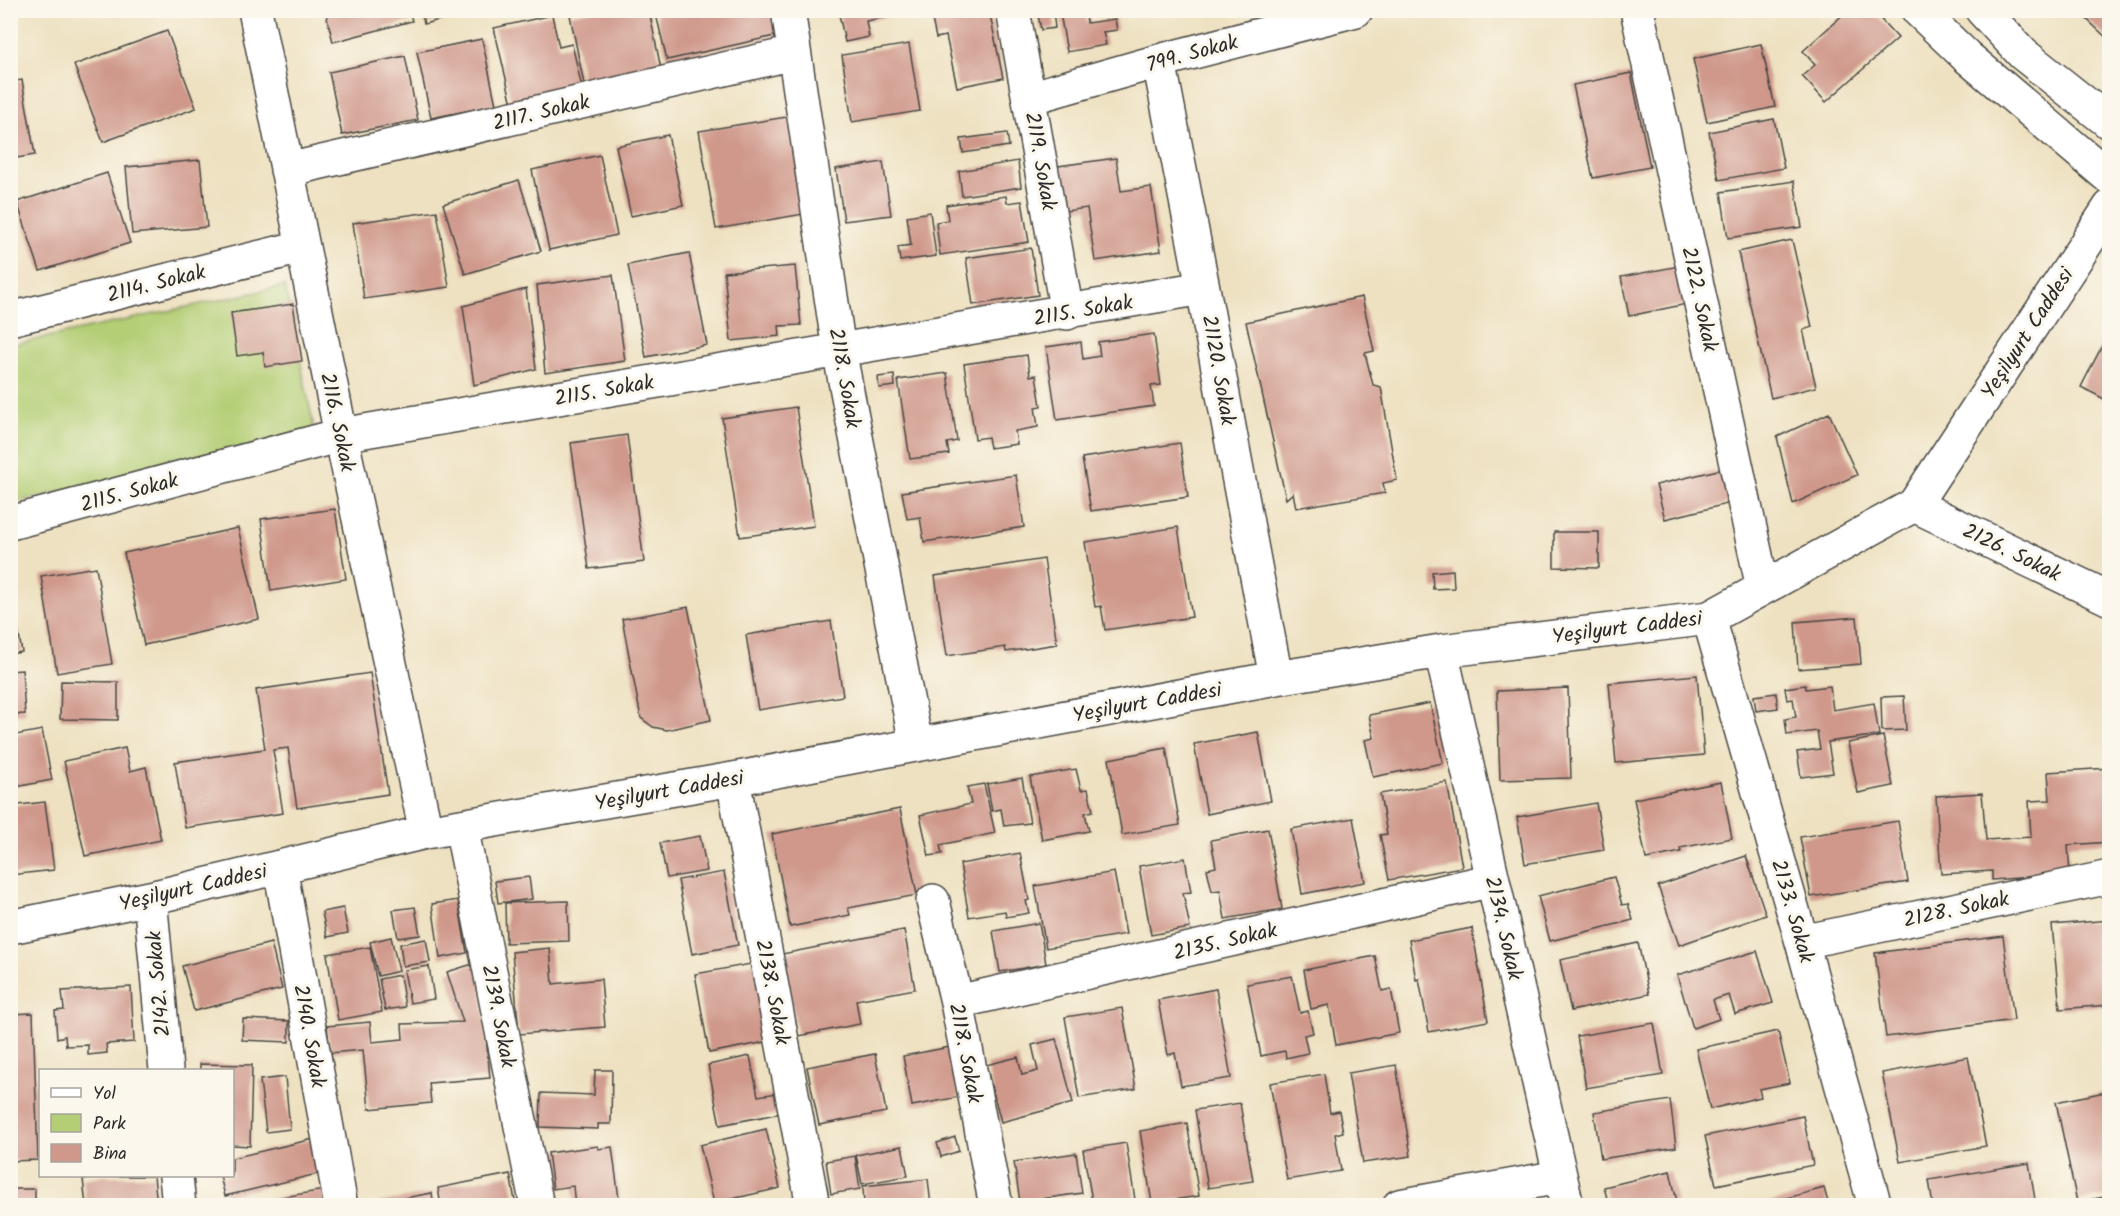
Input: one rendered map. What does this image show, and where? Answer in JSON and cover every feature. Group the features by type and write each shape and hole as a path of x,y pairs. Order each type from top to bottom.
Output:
{"street":[{"name":"2116. Sokak","path":"255,10 341,435 426,832"},
{"name":"2118. Sokak","path":"788,10 839,350 916,744"},
{"name":"2119. Sokak","path":"1013,10 1067,313"},
{"name":"799. Sokak","path":"1029,98 1159,61 1356,10"},
{"name":"2122. Sokak","path":"1637,10 1763,588"},
{"path":"1918,10 1966,56 2109,178"},
{"path":"1982,10 2023,54 2109,123"},
{"name":"2117. Sokak","path":"287,170 794,53"},
{"name":"21120. Sokak","path":"1159,61 1276,678"},
{"name":"Yeşilyurt Caddesi","path":"10,927 150,898 426,832 733,779 1276,678 1442,651 1709,618 1914,505 2109,207"},
{"name":"2114. Sokak","path":"10,319 302,247"},
{"name":"2115. Sokak","path":"10,523 341,435 1203,288"},
{"name":"2126. Sokak","path":"1914,505 2109,599"},
{"name":"2133. Sokak","path":"1709,618 1875,1206"},
{"name":"2134. Sokak","path":"1442,651 1563,1191"},
{"name":"2138. Sokak","path":"733,779 813,1206"},
{"name":"2139. Sokak","path":"461,826 537,1206"},
{"name":"2140. Sokak","path":"280,867 341,1206"},
{"name":"2128. Sokak","path":"1802,942 2109,877"},
{"name":"2135. Sokak","path":"957,1002 1492,880"},
{"name":"2142. Sokak","path":"150,898 166,1069"},
{"name":"2118. Sokak","path":"933,901 957,1002 996,1206"},
{"path":"176,1177 179,1206"},
{"path":"1399,1206 1563,1191"}],"green space":[{"path":"285,286 315,433 11,503 10,345"}],"building":[{"path":"325,10 409,10 412,21 333,42"},
{"path":"421,10 473,10 473,11 424,24"},
{"path":"593,10 649,10 661,69 584,84 570,15"},
{"path":"655,10 773,10 779,35 667,60"},
{"path":"838,10 891,10 892,16 866,21 869,37 845,42"},
{"path":"930,10 989,10 1003,78 957,87 946,36 936,38"},
{"path":"1037,10 1053,10 1055,28 1041,30"},
{"path":"1085,10 1087,23 1115,19 1117,30 1103,32 1106,45 1067,52 1060,13"},
{"path":"1848,10 1872,10 1898,38 1826,102 1802,76 1815,65 1803,51"},
{"path":"2077,10 2110,10 2110,41"},
{"path":"552,15 559,47 572,44 582,88 512,104 494,28"},
{"path":"167,31 196,108 103,142 74,65"},
{"path":"482,39 496,105 431,118 417,52"},
{"path":"909,44 920,111 852,122 842,55"},
{"path":"1761,44 1775,107 1707,122 1693,59"},
{"path":"405,56 418,120 342,135 329,72"},
{"path":"1631,73 1650,167 1593,178 1573,85"},
{"path":"22,80 35,155 10,159 10,82"},
{"path":"793,116 810,213 716,229 699,131"},
{"path":"1774,119 1784,168 1719,180 1709,132"},
{"path":"1007,133 1009,146 963,153 961,139"},
{"path":"668,135 683,205 631,216 616,146"},
{"path":"600,155 617,235 549,250 532,170"},
{"path":"1116,158 1121,191 1151,187 1161,251 1095,261 1087,208 1058,212 1051,167"},
{"path":"200,160 207,227 132,234 126,167"},
{"path":"1018,161 1021,187 962,196 959,171"},
{"path":"883,162 891,215 844,221 836,169"},
{"path":"107,173 130,243 40,271 17,202"},
{"path":"519,180 541,251 465,274 443,204"},
{"path":"1794,181 1802,227 1728,238 1721,192"},
{"path":"1006,196 1007,203 1022,201 1029,242 940,255 936,222 948,220 946,205"},
{"path":"437,211 449,287 364,299 353,223"},
{"path":"930,212 936,256 900,261 898,247 911,245 907,216"},
{"path":"1792,240 1812,327 1803,330 1816,387 1771,398 1738,252"},
{"path":"1031,248 1038,295 973,305 966,258"},
{"path":"689,253 707,345 646,357 628,265"},
{"path":"795,266 801,325 779,326 780,336 731,341 724,272"},
{"path":"1679,266 1687,304 1629,316 1621,277"},
{"path":"613,275 625,361 545,373 537,285"},
{"path":"526,289 536,369 474,385 463,306"},
{"path":"1362,297 1374,351 1365,353 1373,385 1381,387 1397,480 1383,483 1385,493 1296,508 1293,493 1286,499 1246,322"},
{"path":"293,304 302,361 265,367 263,352 237,356 231,313"},
{"path":"1154,334 1161,385 1151,386 1154,406 1057,420 1046,347 1081,342 1083,359 1100,356 1098,342"},
{"path":"2103,344 2110,347 2110,402 2081,387"},
{"path":"1027,355 1030,376 1036,375 1041,406 1035,407 1038,427 1015,431 1017,444 990,448 988,437 975,439 964,364"},
{"path":"947,373 957,441 947,443 949,454 910,459 898,380"},
{"path":"894,375 895,386 879,388 878,377"},
{"path":"796,407 814,526 740,537 722,418"},
{"path":"1829,413 1857,475 1793,504 1777,437"},
{"path":"627,435 644,562 589,569 571,443"},
{"path":"1180,443 1188,497 1091,511 1082,458"},
{"path":"1722,469 1731,503 1665,519 1656,485"},
{"path":"1016,475 1024,527 924,542 920,517 907,519 902,492"},
{"path":"335,509 346,579 271,591 261,519"},
{"path":"1178,527 1192,617 1105,630 1101,606 1095,607 1085,542"},
{"path":"238,528 259,619 144,645 124,553"},
{"path":"1554,532 1599,532 1599,568 1554,567"},
{"path":"1044,559 1057,644 1006,652 1005,647 947,656 935,576"},
{"path":"96,567 112,664 57,673 41,576"},
{"path":"1453,570 1454,588 1433,589 1432,572"},
{"path":"10,587 22,652 10,654"},
{"path":"688,607 711,720 667,730 653,727 641,718 622,619"},
{"path":"1857,617 1861,664 1798,669 1795,622"},
{"path":"831,621 843,696 758,710 746,635"},
{"path":"22,670 25,714 10,715 10,671"},
{"path":"370,673 388,794 297,808 288,748 273,750 283,813 185,828 175,762 265,749 256,690"},
{"path":"1697,675 1704,755 1616,763 1609,683"},
{"path":"61,681 118,682 118,720 60,719"},
{"path":"1805,685 1806,689 1830,686 1833,710 1874,703 1879,735 1828,742 1833,773 1801,777 1797,752 1820,749 1817,731 1787,735 1785,719 1796,717 1793,699 1787,700 1785,688"},
{"path":"1568,688 1571,778 1500,780 1497,691"},
{"path":"1776,693 1778,708 1756,711 1754,696"},
{"path":"1904,696 1906,730 1882,731 1881,697"},
{"path":"1430,703 1443,763 1373,777 1365,740 1374,738 1369,715"},
{"path":"42,730 52,780 10,788 10,736"},
{"path":"1258,732 1271,801 1207,814 1194,744"},
{"path":"1883,736 1893,786 1858,793 1848,743"},
{"path":"125,748 130,771 146,767 161,840 85,856 64,761"},
{"path":"1166,748 1180,825 1122,835 1109,759"},
{"path":"2110,768 2110,842 2068,845 2070,874 1992,880 1992,871 1941,874 1936,796 1982,793 1986,840 2031,837 2029,801 2050,800 2048,772"},
{"path":"1076,769 1081,790 1088,789 1093,811 1085,813 1089,831 1042,840 1030,777"},
{"path":"1022,778 1030,823 1004,826 1001,809 992,811 987,784"},
{"path":"1447,782 1462,867 1389,880 1380,835 1387,834 1380,794"},
{"path":"1721,782 1732,838 1680,848 1681,852 1646,859 1634,799"},
{"path":"984,784 995,833 940,845 942,854 929,856 920,815 971,804 967,787"},
{"path":"45,802 54,870 10,875 10,806"},
{"path":"1596,803 1604,850 1525,864 1517,817"},
{"path":"900,809 917,895 848,908 850,915 790,927 772,834"},
{"path":"1353,818 1365,882 1302,894 1291,829"},
{"path":"1898,821 1908,882 1811,897 1800,837"},
{"path":"1268,829 1282,909 1225,919 1220,890 1212,891 1207,869 1216,867 1211,840"},
{"path":"700,836 707,871 667,878 660,843"},
{"path":"1020,853 1029,900 1026,901 1029,913 1006,917 1005,911 969,917 960,864"},
{"path":"1746,856 1766,915 1679,945 1658,886"},
{"path":"1185,858 1191,892 1183,893 1190,928 1151,935 1139,866"},
{"path":"724,872 738,945 692,954 678,880"},
{"path":"1114,872 1126,934 1046,948 1035,886"},
{"path":"529,877 532,899 498,903 495,881"},
{"path":"1614,877 1622,905 1628,904 1633,920 1550,941 1538,896"},
{"path":"458,900 467,953 440,958 432,904"},
{"path":"568,901 569,941 506,943 505,903"},
{"path":"415,907 420,935 398,938 393,910"},
{"path":"343,908 348,933 327,937 322,912"},
{"path":"2110,920 2110,1005 2060,1009 2052,925"},
{"path":"1039,923 1046,964 1000,972 993,931"},
{"path":"1472,928 1488,1021 1429,1032 1409,940"},
{"path":"904,930 915,989 856,1000 860,1024 798,1036 782,954"},
{"path":"2003,936 2014,1020 1886,1037 1875,953"},
{"path":"391,937 399,971 378,976 370,942"},
{"path":"426,939 430,962 403,966 400,944"},
{"path":"271,943 282,989 194,1011 182,966"},
{"path":"1638,943 1649,994 1571,1011 1560,960"},
{"path":"370,947 382,1012 338,1020 327,954"},
{"path":"550,948 553,984 601,979 605,1027 519,1034 512,952"},
{"path":"1757,951 1773,1003 1735,1014 1729,995 1713,1000 1719,1019 1693,1028 1677,975"},
{"path":"1375,956 1382,991 1391,989 1399,1033 1336,1045 1329,1005 1311,1009 1304,970"},
{"path":"479,962 490,1078 429,1083 431,1103 369,1109 363,1050 330,1053 327,1026 370,1022 372,1042 403,1039 402,1024 463,1022 447,972"},
{"path":"756,963 771,1041 709,1053 695,974"},
{"path":"429,966 434,999 410,1003 404,970"},
{"path":"400,975 405,1007 385,1010 379,979"},
{"path":"1292,976 1300,1013 1308,1011 1313,1033 1304,1035 1308,1053 1286,1058 1285,1051 1261,1056 1247,984"},
{"path":"131,987 134,1042 106,1044 107,1053 88,1055 88,1045 66,1046 65,1036 57,1038 55,1011 64,1010 62,991"},
{"path":"1216,989 1231,1078 1181,1086 1175,1053 1168,1055 1158,1000"},
{"path":"1122,1008 1136,1089 1079,1098 1065,1017"},
{"path":"33,1013 38,1160 10,1161 10,1014"},
{"path":"243,1019 289,1021 289,1042 242,1040"},
{"path":"1654,1023 1663,1075 1586,1088 1577,1036"},
{"path":"1778,1031 1790,1083 1759,1089 1761,1097 1710,1109 1696,1049"},
{"path":"1056,1039 1073,1103 1001,1122 986,1065 1018,1057 1022,1075 1038,1071 1032,1045"},
{"path":"950,1047 959,1097 912,1106 903,1056"},
{"path":"875,1054 886,1112 819,1125 807,1067"},
{"path":"750,1056 758,1096 778,1093 782,1113 720,1125 708,1065"},
{"path":"1968,1057 1986,1146 1900,1162 1882,1073"},
{"path":"200,1064 252,1065 250,1146 234,1145 234,1069 200,1069"},
{"path":"1396,1065 1411,1156 1363,1163 1348,1073"},
{"path":"595,1070 612,1070 611,1124 598,1124 598,1129 540,1127 541,1093 594,1095"},
{"path":"1324,1074 1330,1113 1339,1111 1343,1132 1335,1134 1341,1171 1287,1180 1270,1083"},
{"path":"285,1077 290,1129 266,1132 260,1080"},
{"path":"2110,1091 2110,1196 2077,1202 2056,1102"},
{"path":"1670,1100 1676,1147 1601,1159 1594,1112"},
{"path":"1240,1103 1253,1181 1208,1188 1195,1110"},
{"path":"1803,1116 1813,1165 1716,1185 1705,1136"},
{"path":"1187,1123 1199,1196 1152,1203 1140,1131"},
{"path":"766,1129 780,1188 714,1203 700,1145"},
{"path":"322,1137 330,1171 225,1196 220,1177 234,1177 234,1158"},
{"path":"955,1137 959,1151 941,1157 937,1143"},
{"path":"1126,1143 1136,1206 1093,1206 1083,1150"},
{"path":"598,1146 598,1149 612,1147 620,1206 575,1206 573,1186 553,1189 548,1153"},
{"path":"902,1146 908,1176 862,1184 856,1155"},
{"path":"1076,1153 1082,1193 1020,1202 1014,1162"},
{"path":"855,1156 860,1189 831,1194 826,1161"},
{"path":"2029,1163 2036,1206 1933,1206 1929,1180"},
{"path":"1670,1171 1678,1206 1609,1206 1604,1187"},
{"path":"510,1174 516,1206 441,1206 438,1188"},
{"path":"154,1177 157,1205 86,1206 83,1179"},
{"path":"928,1179 931,1206 864,1206 863,1186"},
{"path":"1824,1188 1829,1206 1761,1206 1761,1205"},
{"path":"10,1189 35,1189 35,1206 10,1206"},
{"path":"324,1190 327,1206 241,1206 241,1204"},
{"path":"432,1193 434,1206 378,1206 378,1203"}]}
